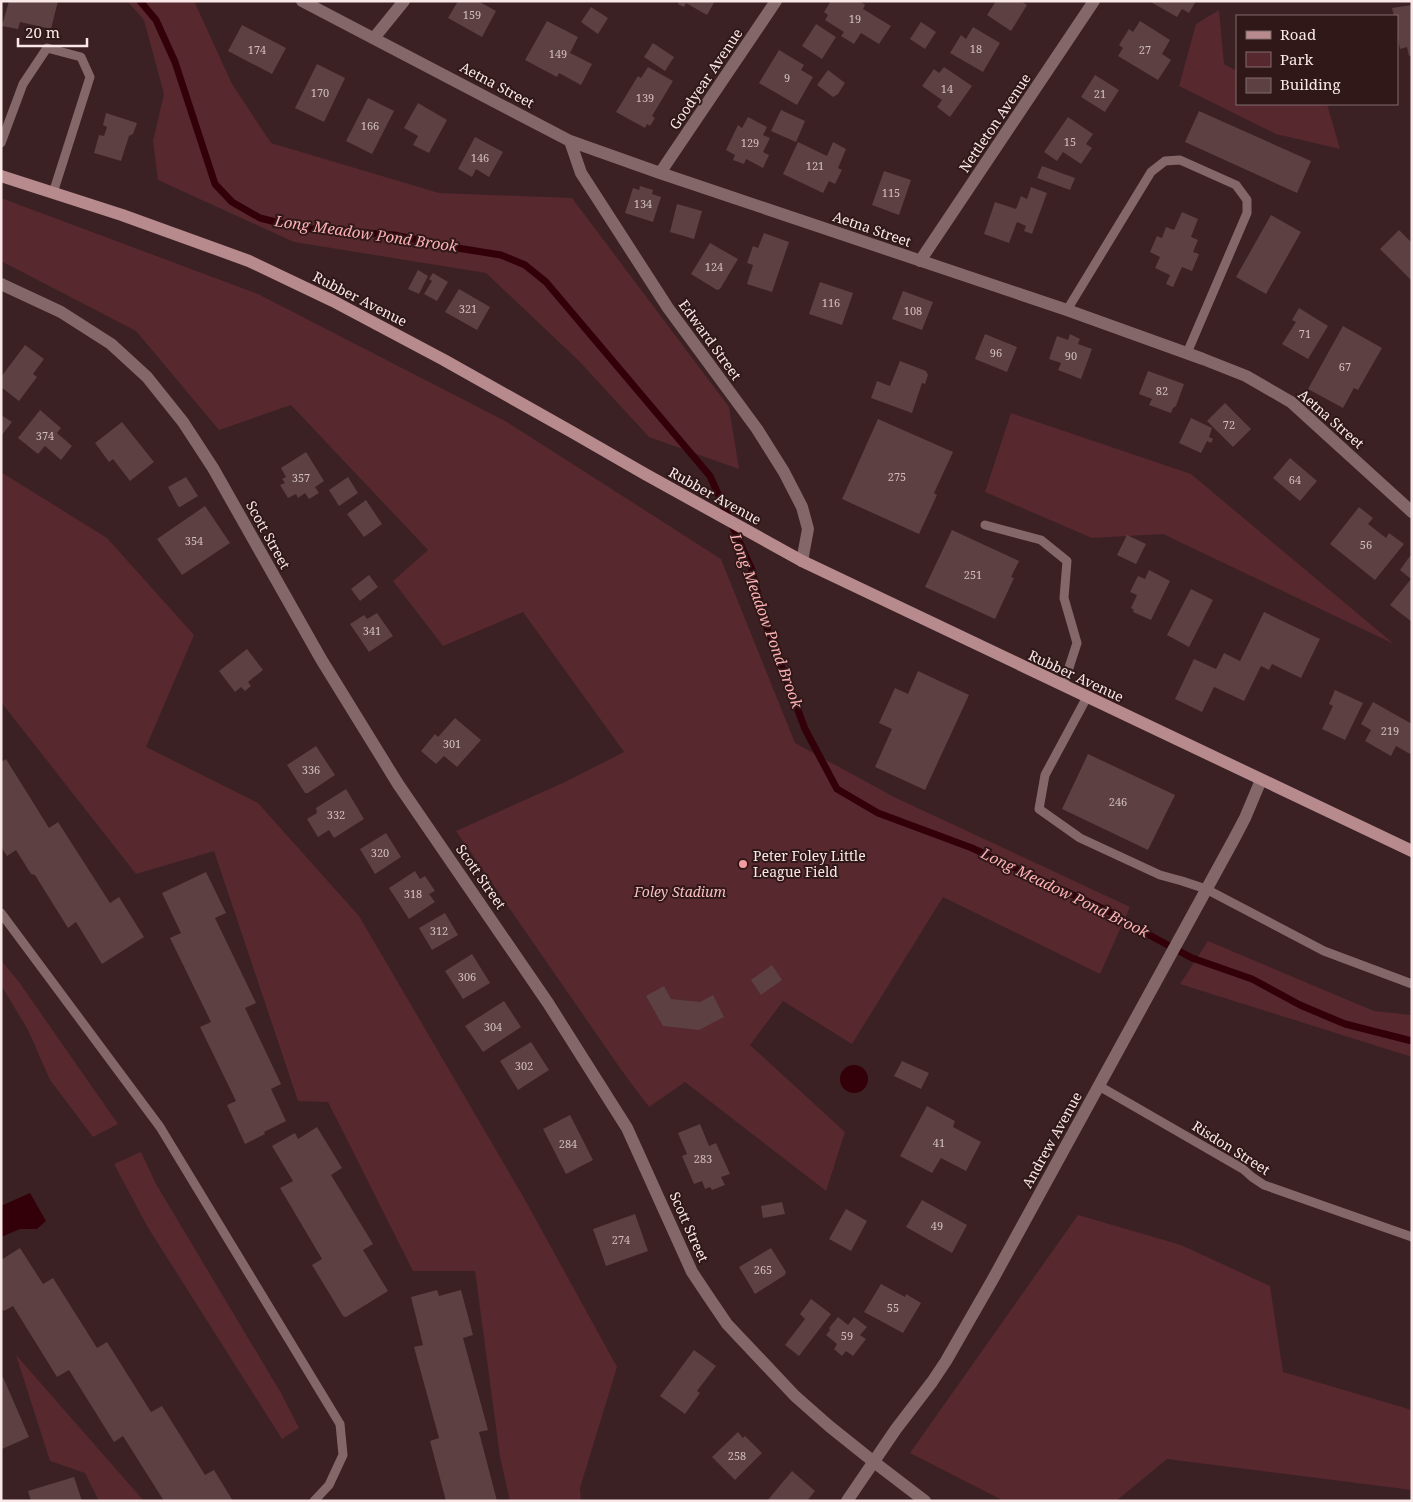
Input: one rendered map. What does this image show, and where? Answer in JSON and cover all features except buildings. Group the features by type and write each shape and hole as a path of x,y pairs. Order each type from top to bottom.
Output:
{"street":[{"name":"Aetna Street","path":"302,1 570,141 1067,310 1246,376 1291,402 1412,512"},
{"path":"374,38 404,1"},
{"name":"Goodyear Avenue","path":"660,173 776,1"},
{"name":"Nettleton Avenue","path":"920,261 1094,1"},
{"name":"Edward Street","path":"570,141 581,173 668,308 757,428 784,472 802,507 808,529 802,561"},
{"name":"Rubber Avenue","path":"1,176 122,215 249,261 333,301 444,360 776,548 1412,851"},
{"name":"Scott Street","path":"1,284 61,312 110,344 147,377 183,422 213,468 321,659 398,784 548,1002 627,1128 692,1272 727,1324 770,1370 822,1420 926,1501"},
{"name":"Andrew Avenue","path":"847,1501 896,1429 946,1361 1245,818 1261,780"}],"lane":[{"path":"1,143 24,84 47,48 81,58 90,77 54,193"},
{"path":"1067,310 1151,172 1165,161 1180,160 1236,185 1247,200 1247,213 1187,353"},
{"path":"985,525 1041,540 1067,560 1064,598 1077,643 1063,686"},
{"path":"1087,697 1045,775 1039,809 1080,838 1160,875 1206,889 1324,950 1412,984"},
{"path":"1,913 160,1127 340,1424 343,1455 329,1486 314,1501"},
{"name":"Risdon Street","path":"1099,1086 1243,1169 1264,1185 1412,1237"}],"green space":[{"path":"127,1 194,1 232,84 271,143 439,193 572,198 729,407 739,469 649,437 579,361 486,273 294,242 158,180 153,141 164,94 144,20"},
{"path":"1219,10 1224,64 1236,70 1236,105 1327,105 1340,149 1276,134 1179,86 1196,24"},
{"name":"Foley Stadium","path":"1,198 258,294 507,422 721,559 795,743 894,797 1130,907 1100,974 943,897 852,1044 783,1001 750,1045 845,1132 826,1191 685,1082 649,1107 456,831 565,782 624,752 523,612 443,646 393,581 428,550 291,405 219,430 136,331 1,261"},
{"path":"1011,413 1191,474 1394,644 1163,534 1092,538 985,492"},
{"path":"1,472 107,538 194,635 146,747 258,803 359,916 524,1198 617,1367 580,1488 581,1501 510,1501 500,1457 475,1271 413,1271 328,1102 298,1101 214,851 136,874 1,702"},
{"path":"1208,941 1374,1011 1412,1015 1412,1057 1180,984"},
{"path":"1,960 19,982 118,1124 93,1137 50,1080 28,1030 1,985"},
{"path":"141,1152 156,1184 281,1393 299,1428 282,1439 147,1226 114,1164"},
{"path":"1078,1215 1181,1245 1270,1286 1283,1372 1412,1410 1412,1490 1167,1459 1116,1501 1004,1501 910,1453"},
{"path":"16,1355 144,1501 99,1501 85,1473 50,1461"}],"shaded area":[{"path":"854,1065 864,1069 868,1079 864,1089 854,1093 844,1089 840,1079 844,1069"},
{"path":"30,1193 46,1221 37,1229 20,1229 1,1237 1,1206"}],"waterway":[{"name":"Long Meadow Pond Brook","path":"140,1 156,20 175,62 215,184 232,202 260,218 299,228 394,235 501,255 525,265 546,282 710,476 752,570 764,620 805,729 837,789 878,813 972,848 1110,912 1192,958 1252,979 1300,1005 1345,1024 1412,1041"}],"place":[{"name":"Peter Foley Little League Field","path":"743,864"}]}
